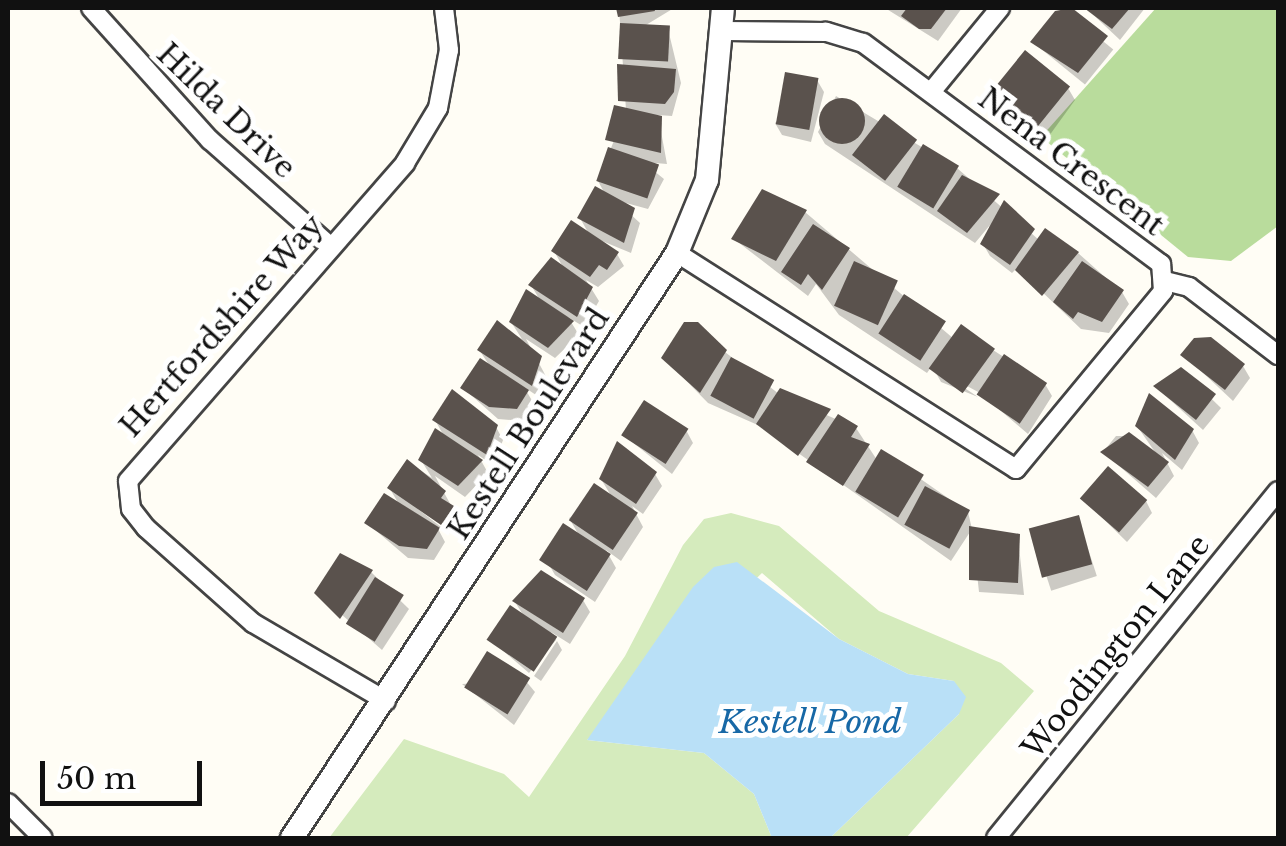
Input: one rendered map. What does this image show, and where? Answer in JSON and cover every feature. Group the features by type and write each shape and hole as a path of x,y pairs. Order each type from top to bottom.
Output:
{"street":[{"name":"Hilda Drive","path":"91,8 210,140 331,247"},
{"name":"Hertfordshire Way","path":"386,701 253,622 131,509 136,462 405,163 438,108 449,50 444,8"},
{"path":"931,92 1000,8"},
{"name":"Nena Crescent","path":"677,253 1016,469 1147,316 1165,281 1161,264 931,92 844,36 724,19"},
{"name":"Kestell Boulevard","path":"292,838 386,701 677,253 708,180 724,19"},
{"path":"1165,281 1189,287 1278,355"},
{"name":"Woodington Lane","path":"996,838 1278,491"},
{"path":"8,803 43,838"}],"green space":[{"path":"1156,8 1278,8 1278,226 1231,261 1188,257 1041,137"},
{"path":"731,513 779,526 879,611 1001,663 1034,691 906,838 830,838 959,714 954,681 908,674 839,639 762,573 587,740 704,753 754,794 772,838 329,838 404,739 504,774 529,797 625,656 683,545 704,519"}],"water":[{"name":"Kestell Pond","path":"737,562 839,639 908,674 954,681 966,697 959,714 830,838 772,838 754,794 704,753 587,740 693,587 714,567"}],"building":[{"path":"616,8 654,8 655,11 618,17"},
{"path":"907,8 947,8 931,29 919,29 901,16"},
{"path":"1072,8 1108,36 1078,73 1030,42 1055,11"},
{"path":"1084,8 1130,8 1112,29"},
{"path":"620,23 670,26 668,62 618,59"},
{"path":"1025,50 1070,87 1037,128 992,91"},
{"path":"617,64 676,69 674,92 665,104 618,101"},
{"path":"785,72 818,78 809,130 776,124"},
{"path":"842,98 858,105 865,121 858,137 842,144 826,137 819,121 826,105"},
{"path":"614,105 662,116 661,153 605,140"},
{"path":"884,114 917,140 885,181 852,155"},
{"path":"923,144 959,166 933,208 897,187"},
{"path":"608,147 659,165 647,199 596,181"},
{"path":"962,175 1000,194 967,233 937,211"},
{"path":"595,186 635,208 624,243 577,218"},
{"path":"762,189 807,210 776,261 731,239"},
{"path":"1004,200 1035,229 1010,265 980,244"},
{"path":"571,220 619,252 607,270 599,265 590,277 551,251"},
{"path":"813,224 850,248 822,290 808,274 801,285 781,272"},
{"path":"1045,228 1079,252 1042,296 1015,270"},
{"path":"551,257 593,287 577,317 528,285"},
{"path":"854,261 898,281 878,325 834,306"},
{"path":"1082,261 1124,290 1102,322 1078,312 1073,319 1053,302"},
{"path":"526,289 574,321 548,348 509,322"},
{"path":"904,294 946,321 920,361 878,333"},
{"path":"497,320 542,356 532,386 477,350"},
{"path":"684,322 698,322 727,350 700,393 661,358"},
{"path":"961,324 995,349 963,393 929,368"},
{"path":"1211,337 1245,364 1225,390 1180,355 1194,338"},
{"path":"1004,354 1047,383 1020,424 977,395"},
{"path":"731,357 774,380 754,419 710,396"},
{"path":"480,358 529,390 517,409 489,407 460,388"},
{"path":"1181,367 1216,394 1196,420 1153,386"},
{"path":"780,388 831,409 798,456 756,424"},
{"path":"452,389 498,425 487,455 432,420"},
{"path":"1149,393 1194,429 1175,460 1135,426"},
{"path":"644,400 688,429 666,464 621,435"},
{"path":"838,414 858,426 851,437 870,444 843,486 806,462"},
{"path":"435,428 483,460 458,486 418,460"},
{"path":"1129,432 1169,462 1148,487 1100,452"},
{"path":"617,441 657,472 636,504 599,479"},
{"path":"881,449 924,475 898,518 855,492"},
{"path":"407,459 446,491 441,498 454,506 441,525 387,488"},
{"path":"1108,466 1147,500 1119,533 1080,498"},
{"path":"594,483 638,513 613,550 569,520"},
{"path":"925,486 970,510 949,549 904,525"},
{"path":"384,493 440,528 427,549 399,546 364,523"},
{"path":"1079,515 1092,564 1042,578 1029,528"},
{"path":"563,523 611,554 587,591 539,560"},
{"path":"969,526 1020,534 1018,583 969,580"},
{"path":"340,553 373,570 340,619 314,593"},
{"path":"541,570 585,598 563,633 512,601"},
{"path":"375,577 404,595 375,642 346,624"},
{"path":"510,605 557,637 534,672 487,640"},
{"path":"487,651 530,678 507,714 464,687"}]}
